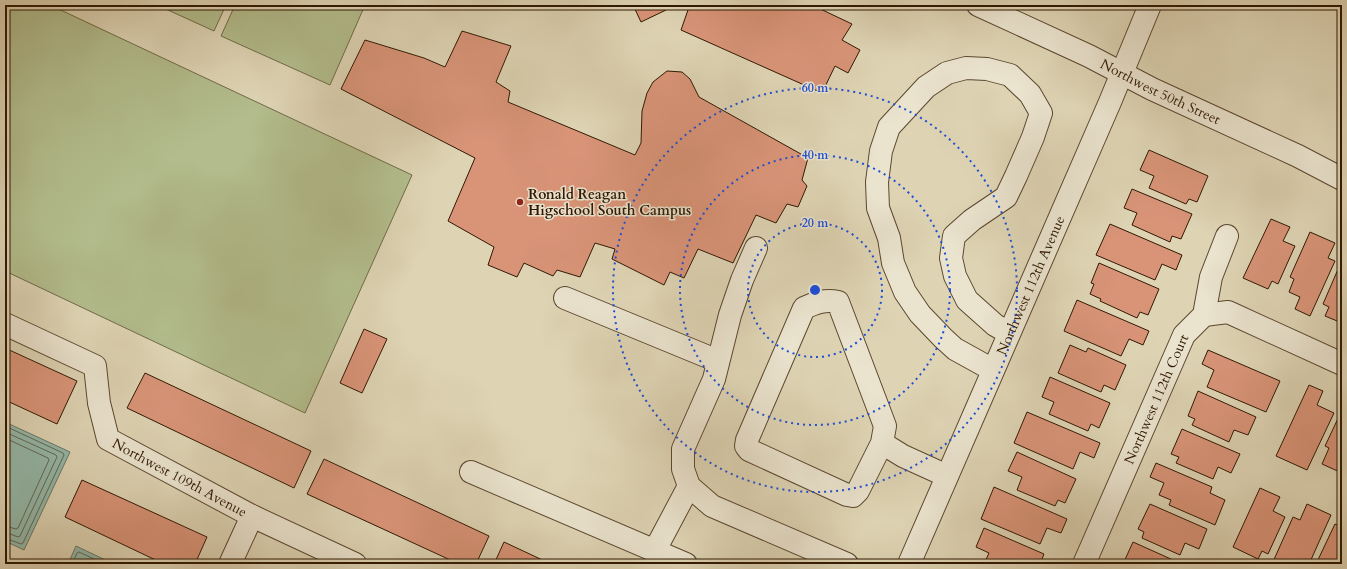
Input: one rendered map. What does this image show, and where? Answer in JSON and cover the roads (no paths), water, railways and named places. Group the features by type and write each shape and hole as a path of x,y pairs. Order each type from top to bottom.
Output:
{"street":[{"name":"Northwest 50th Street","path":"978,5 1089,56 1152,89 1298,156 1342,179"},
{"name":"Northwest 112th Avenue","path":"909,564 1110,102 1150,5"},
{"path":"993,370 955,349 920,314 905,292 893,263 889,238 878,208 878,174 881,151 889,127 926,87 947,73 966,68 987,69 1010,75 1030,94 1041,114 1033,137 1006,197 972,220 954,236 951,258 955,276 967,300 995,325 1009,333"},
{"path":"1227,236 1211,277 1204,315 1228,312 1342,364"},
{"path":"756,248 742,280 730,315 714,379 683,449 683,469 689,486 712,506 847,564"},
{"path":"565,298 718,361"},
{"path":"828,300 838,302 885,426 882,443 858,491 853,496 847,495 757,455 746,446 747,440 804,308 828,300"},
{"name":"Northwest 112th Court","path":"1084,564 1184,335 1204,315"},
{"name":"Northwest 109th Avenue","path":"5,324 95,366 99,403 108,439 252,516 230,564"},
{"path":"882,443 903,456 947,476"},
{"path":"471,472 686,564"},
{"path":"655,550 689,486"},
{"path":"252,516 355,564"}],"water":[{"path":"5,422 70,452 24,550 5,541"},
{"path":"76,546 114,564 68,564"}],"place":[{"name":"Ronald Reagan Higschool South Campus","path":"520,202"}]}
